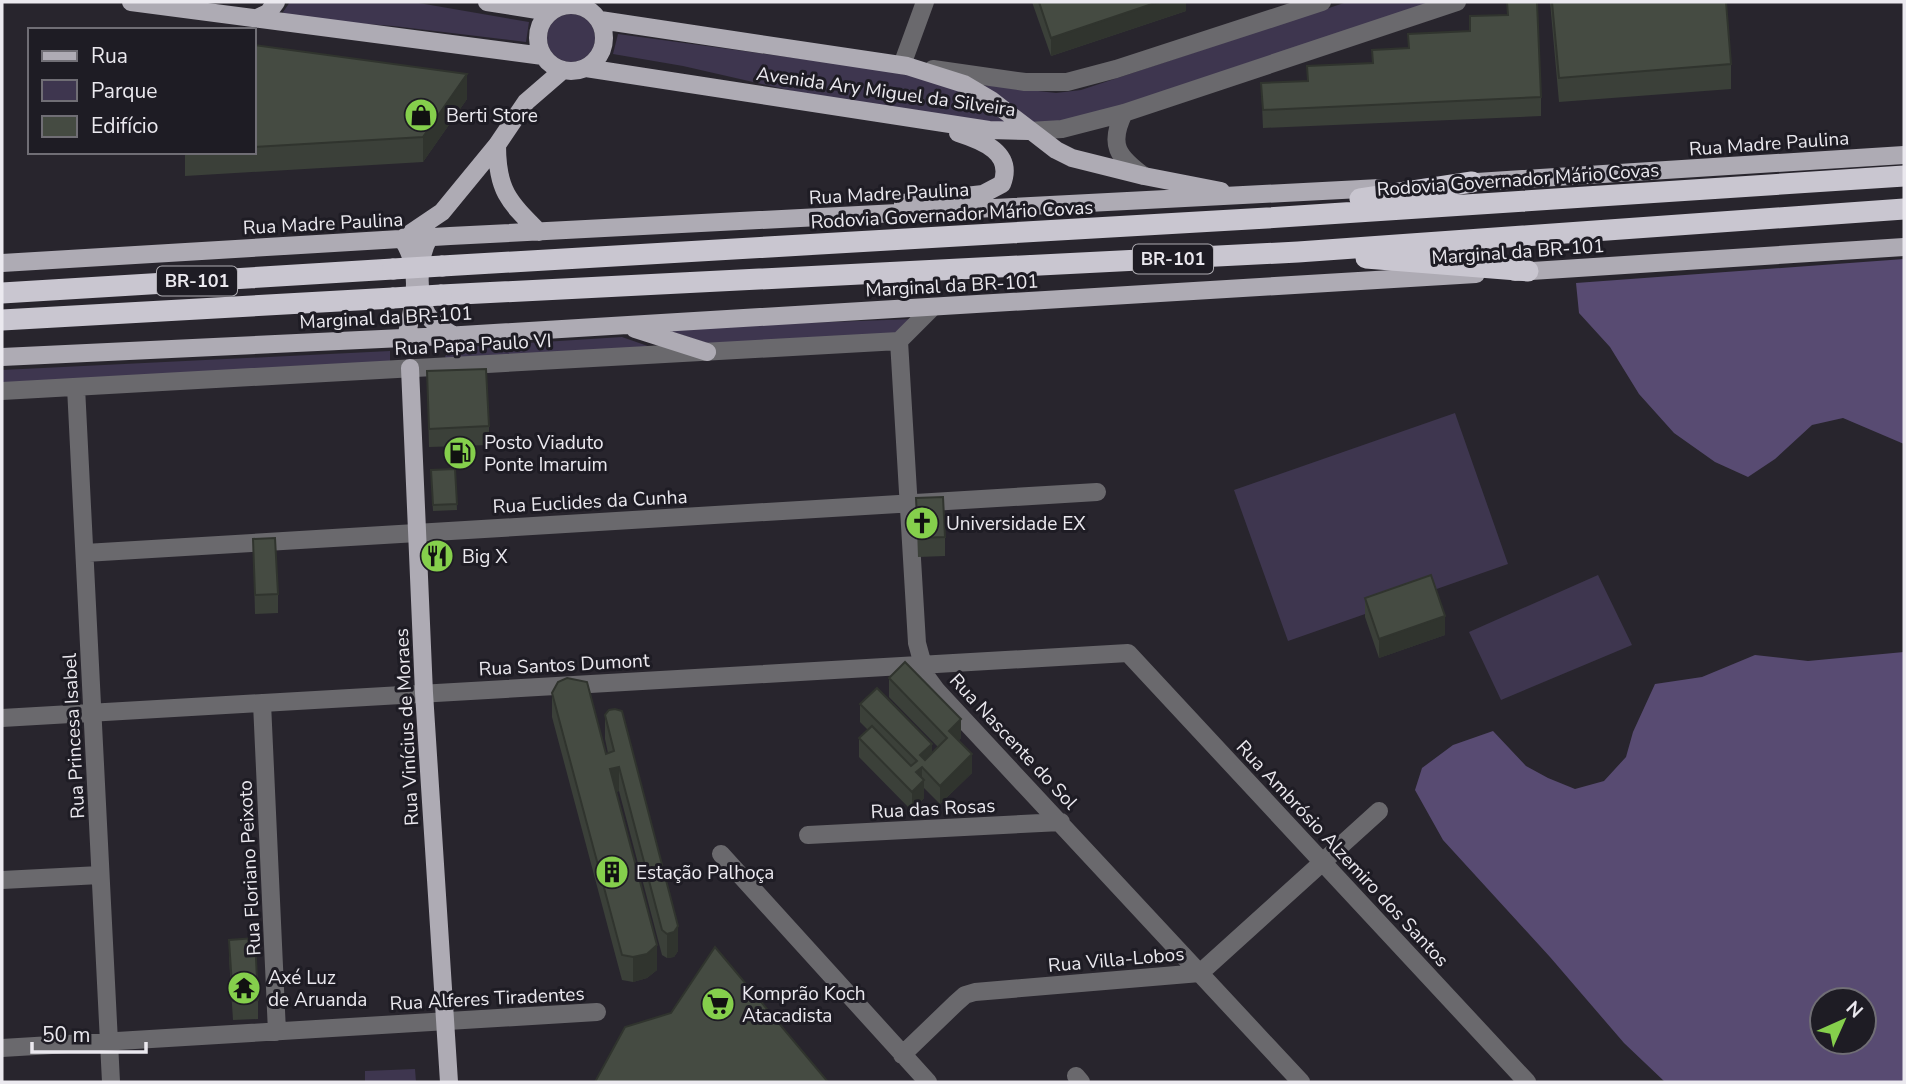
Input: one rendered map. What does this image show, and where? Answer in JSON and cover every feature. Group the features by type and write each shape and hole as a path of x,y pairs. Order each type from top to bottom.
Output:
{"highway":[{"name":"Rodovia Governador Mário Covas","path":"2,293 1267,218 1904,176"},
{"path":"1267,218 1360,199 1472,183"},
{"name":"BR-101","path":"2,320 441,295 1298,253 1904,209"},
{"path":"1298,253 1528,271"}],"main road":[{"path":"131,2 544,58 563,70 571,71 586,68 595,62 601,52 605,42 604,30 596,12 568,3 550,12 539,28 539,47 544,58 526,102 497,145 442,212 402,239 409,248 415,277 414,306 406,337"},
{"path":"255,19 268,13 276,2"},
{"path":"487,2 550,12"},
{"name":"Avenida Ary Miguel da Silveira","path":"596,12 904,65"},
{"path":"904,65 964,84 991,100 1056,150 1072,158 1144,176 1250,196"},
{"name":"Avenida Ary Miguel da Silveira","path":"586,68 989,130 1029,131"},
{"path":"526,102 563,70"},
{"path":"854,216 871,208 983,194 1002,184 1006,173 1005,163 998,153 982,142 880,114"},
{"path":"497,145 497,170 501,186 520,213 539,232"},
{"name":"Rua Madre Paulina","path":"2,263 402,239 1250,196 1904,155"},
{"path":"429,238 421,259 419,277 425,312 431,320 453,335"},
{"name":"Marginal da BR-101","path":"2,357 932,308 1904,247"},
{"path":"621,325 707,352"},
{"name":"Rua Vinícius de Moraes","path":"410,368 424,693 449,1082"}],"street":[{"path":"904,65 925,2"},
{"name":"Avenida Ary Miguel da Silveira","path":"904,65 1026,82 1067,82 1116,69 1322,2"},
{"name":"Avenida Ary Miguel da Silveira","path":"1029,131 1062,129 1124,113 1457,2"},
{"path":"1124,113 1116,133 1117,146 1122,158 1144,176"},
{"path":"899,341 932,308"},
{"name":"Rua Papa Paulo VI","path":"2,391 899,341"},
{"name":"Rua Nascente do Sol","path":"899,341 916,643 926,676 1301,1082"},
{"name":"Rua Princesa Isabel","path":"76,387 111,1082"},
{"name":"Rua Euclides da Cunha","path":"85,553 1097,492"},
{"name":"Rua Santos Dumont","path":"2,718 1128,653"},
{"name":"Rua Ambrósio Alzemiro dos Santos","path":"1128,653 1527,1082"},
{"name":"Rua Floriano Peixoto","path":"262,703 277,1031"},
{"name":"Rua Villa-Lobos","path":"902,1055 965,995 975,992 1199,973 1379,811"},
{"name":"Rua das Rosas","path":"808,835 1061,822"},
{"path":"721,854 928,1082"},
{"path":"2,880 100,875"},
{"name":"Rua Alferes Tiradentes","path":"2,1048 597,1012"}],"green space":[{"path":"290,2 413,2 529,22 526,42 393,26 287,18 283,12"},
{"path":"1347,2 1441,2 1145,102 1032,127 984,85 1056,93 1081,90"},
{"path":"571,14 580,15 588,21 594,29 594,47 588,55 580,61 571,62 562,61 554,55 548,47 547,38 548,29 554,21 562,15"},
{"path":"618,34 862,67 946,82 999,110 1017,127 832,100 683,66 613,54"},
{"path":"914,319 893,337 713,345 661,328"},
{"path":"622,337 662,351 451,363 445,357 449,348"},
{"path":"390,351 390,365 2,385 2,370"},
{"path":"1455,413 1508,564 1288,641 1234,490"},
{"path":"1598,575 1632,645 1501,700 1469,632"},
{"path":"415,1069 416,1082 365,1082 365,1071"}],"shaded area":[{"path":"1904,259 1904,444 1843,418 1812,425 1775,459 1748,477 1715,462 1674,433 1639,394 1610,347 1579,313 1576,283"},
{"path":"1904,652 1904,1082 1665,1082 1624,1043 1443,840 1415,790 1422,768 1453,745 1493,731 1526,766 1548,778 1575,789 1604,781 1626,757 1633,732 1655,684 1702,677 1755,655 1808,661"}],"building":[{"path":"1039,2 1158,2 1051,38"},
{"path":"1507,2 1537,2 1541,97 1263,110 1261,83 1308,81 1307,66 1373,63 1372,50 1409,48 1408,34 1470,31 1470,16 1508,15"},
{"path":"1552,2 1726,2 1731,64 1559,78"},
{"path":"256,45 467,74 423,137 256,147"},
{"path":"486,369 489,426 429,429 427,371"},
{"path":"455,469 457,504 433,505 431,470"},
{"path":"943,497 945,537 918,538 916,498"},
{"path":"275,538 278,594 255,595 253,539"},
{"path":"1431,575 1445,616 1379,639 1365,598"},
{"path":"905,662 961,719 949,731 972,754 940,786 922,767 916,772 924,780 912,792 859,738 872,726 911,766 917,761 860,704 877,688 932,744 920,755 925,760 947,738 889,678"},
{"name":"Estação Palhoça","path":"567,678 587,682 606,754 614,751 605,715 609,710 622,711 678,926 674,932 667,934 662,930 619,767 610,769 657,945 647,954 633,957 622,955 552,693 558,682"},
{"name":"Axé Luz de Aruanda","path":"255,938 258,1000 233,1001 229,940"},
{"name":"Komprão Koch Atacadista","path":"715,947 828,1082 595,1082 625,1027 671,1013"}],"place":[{"name":"Berti Store","path":"421,115"},
{"name":"Posto Viaduto Ponte Imaruim","path":"460,453"},
{"name":"Universidade EX","path":"922,523"},
{"name":"Big X","path":"437,556"},
{"name":"Estação Palhoça","path":"612,872"},
{"name":"Axé Luz de Aruanda","path":"244,988"},
{"name":"Komprão Koch Atacadista","path":"718,1004"}]}
